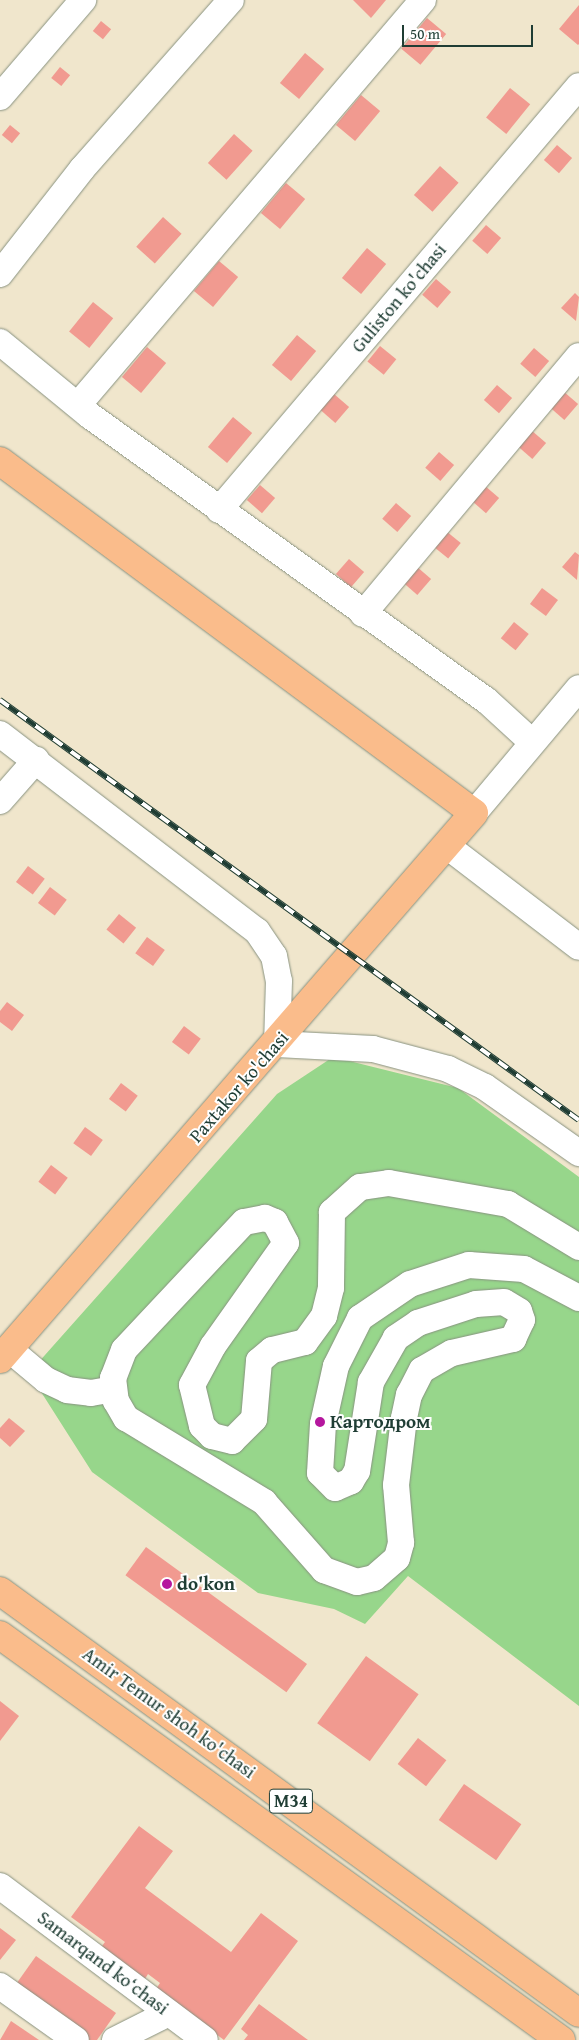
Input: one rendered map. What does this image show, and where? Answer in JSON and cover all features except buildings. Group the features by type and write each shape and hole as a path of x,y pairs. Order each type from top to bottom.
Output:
{"main road":[{"path":"0,461 474,813"},
{"name":"Paxtakor ko'chasi","path":"5,1354 277,1044 474,813"},
{"name":"Amir Temur shoh ko'chasi","path":"0,1591 379,1864 579,2013"},
{"name":"Amir Temur shoh ko'chasi","path":"0,1635 561,2040"},
{"path":"359,1894 379,1864"}],"street":[{"path":"0,97 83,0"},
{"path":"0,274 82,169 231,0"},
{"path":"78,405 423,0"},
{"name":"Guliston ko'chasi","path":"219,510 579,86"},
{"path":"0,342 78,405 219,510 486,700 532,742"},
{"path":"363,614 579,356"},
{"path":"474,813 579,688"},
{"path":"0,734 257,931 274,956 279,981 277,1044 372,1049 448,1069 485,1087 579,1153"},
{"path":"0,801 36,760"},
{"path":"446,846 579,947"},
{"path":"579,1247 518,1207 376,1182 346,1195 332,1212 330,1301 305,1342 272,1350 260,1361 254,1420 241,1437 232,1441 212,1436 196,1413 192,1385 213,1346 284,1250 286,1235 265,1218 244,1222 234,1230 134,1337 116,1365 113,1389 126,1418 246,1487 324,1570 358,1582 374,1578 397,1558 400,1543 396,1485 404,1418 409,1395 422,1370 452,1353 512,1339 522,1320 513,1306 484,1303 426,1320 396,1338 371,1382 357,1471 351,1481 335,1488 320,1473 323,1424 336,1366 360,1318 410,1284 469,1265 524,1269 579,1298"},
{"path":"5,1354 62,1388 91,1393 113,1389"},
{"name":"Samarqand ko‘chasi","path":"0,1886 205,2040"},
{"path":"3,1994 76,2040"},
{"path":"115,2040 169,2013"}],"green space":[{"name":"Картодром","path":"333,1057 458,1088 579,1177 579,1706 408,1576 365,1624 334,1609 258,1593 92,1472 29,1373 277,1094"}],"railway":[{"path":"0,700 579,1120"}],"place":[{"name":"Картодром","path":"320,1422"},
{"name":"do'kon","path":"167,1584"}]}
